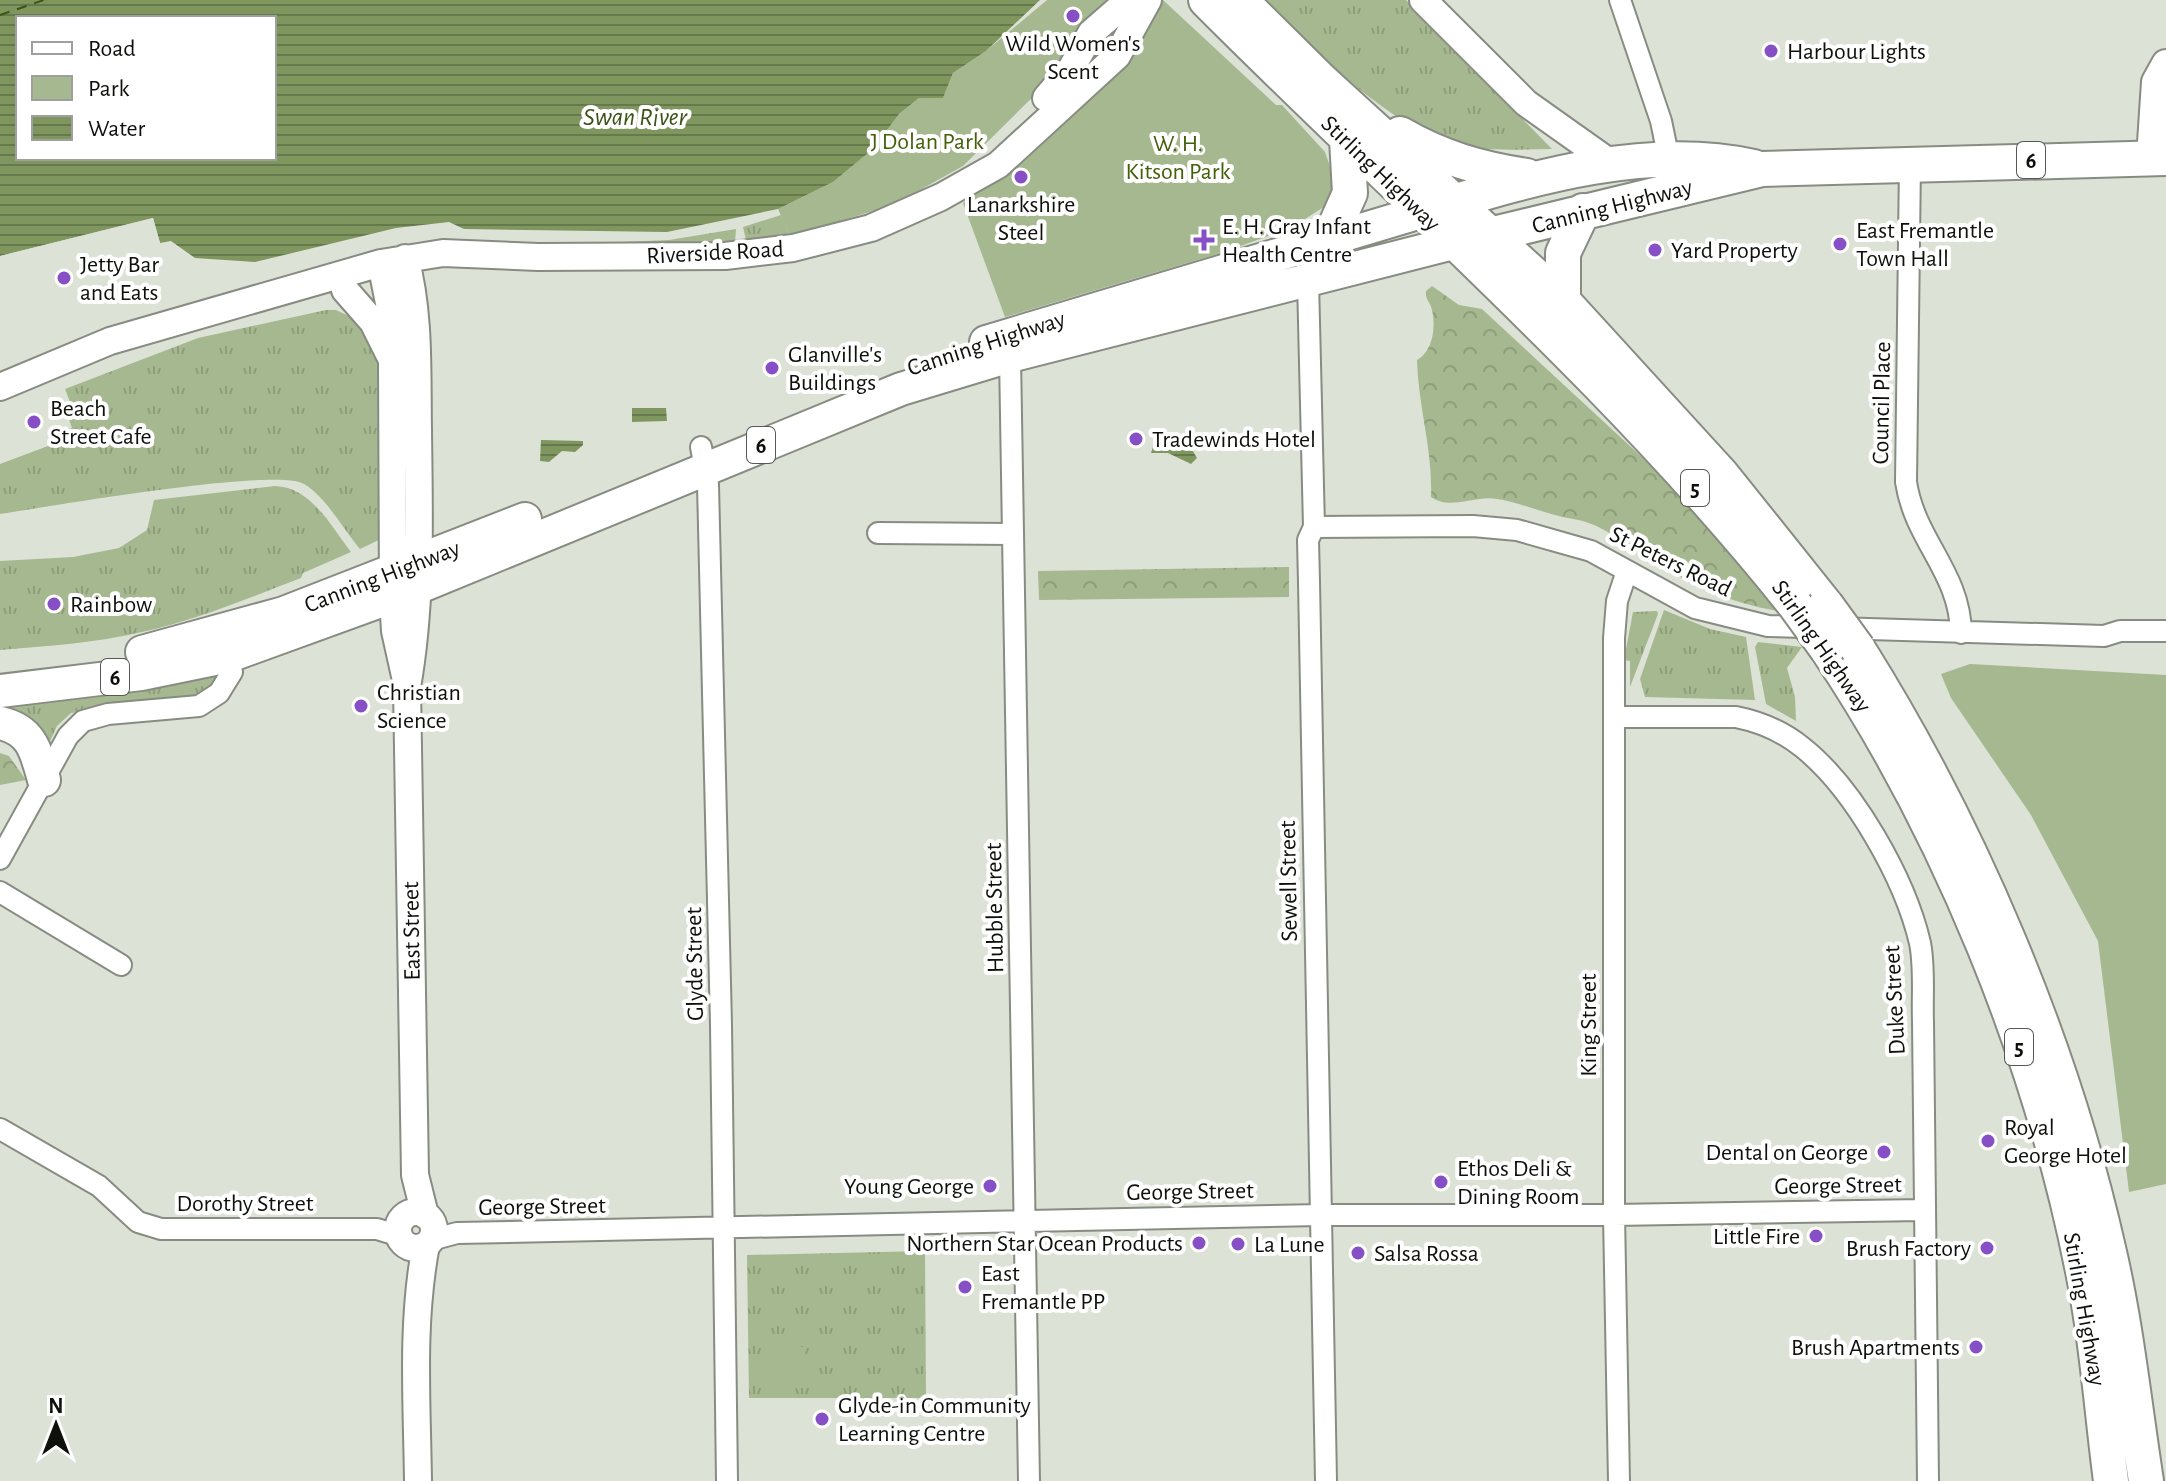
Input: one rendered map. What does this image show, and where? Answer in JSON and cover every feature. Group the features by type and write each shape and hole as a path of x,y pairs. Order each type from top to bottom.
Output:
{"highway":[{"name":"Stirling Highway","path":"1206,0 1291,67 1355,129 1421,212 1811,605"},
{"name":"Stirling Highway","path":"1240,0 1291,67"},
{"name":"Stirling Highway","path":"1355,129 1456,201 1492,234 1563,301 1722,475 1842,649 1918,746 1981,876 2072,1112 2109,1251 2146,1481"},
{"path":"1329,240 1350,193 1355,129 1471,166 1536,177"},
{"name":"Canning Highway","path":"1453,243 1762,169 1910,162 2158,158"},
{"name":"Canning Highway","path":"1421,212 1536,177 1612,164 1716,159 1762,169"},
{"path":"1563,301 1562,255 1583,211"},
{"name":"Stirling Highway","path":"1842,649 1940,845 1982,942 2040,1105 2083,1272 2111,1481"}],"main road":[{"path":"2158,158 2156,82 2166,64"},
{"name":"Canning Highway","path":"1006,346 1421,212"},
{"name":"Canning Highway","path":"0,691 141,674 406,580 704,457 856,385 1006,346 1308,281 1453,243"},
{"name":"Canning Highway","path":"0,669 226,644"},
{"path":"0,723 22,731 30,738 44,780"}],"street":[{"name":"Riverside Road","path":"973,177 1059,86 1102,20 1129,0"},
{"name":"Riverside Road","path":"0,387 110,341 226,310 265,294 470,253 538,257 725,256 832,240 906,214 998,165 1117,56 1148,0"},
{"path":"1423,0 1517,95 1612,164"},
{"path":"1620,0 1661,121 1669,160"},
{"name":"Council Place","path":"1910,162 1909,328 1904,412 1906,482 1910,511 1956,594 1961,633"},
{"name":"Riverside Road","path":"226,310 269,308 345,290 396,269"},
{"name":"East Street","path":"396,269 396,338 392,362 406,580 417,631 407,687 415,1175 411,1229 418,1289 418,1481"},
{"name":"East Street","path":"396,269 416,338 406,580"},
{"name":"Sewell Street","path":"1308,281 1309,582 1326,1481"},
{"path":"345,290 373,322 392,362"},
{"name":"Hubble Street","path":"1006,346 1014,576 1029,1481"},
{"name":"Glyde Street","path":"704,457 721,1025 727,1481"},
{"name":"St Peters Road","path":"1311,534 1473,526 1517,530 1562,540 1695,608 1768,626 2104,636 2119,641 2166,643"},
{"path":"878,533 1013,534"},
{"name":"King Street","path":"1619,1481 1614,1215 1615,717 1617,601 1627,571"},
{"name":"St Peters Road","path":"2104,636 2120,631 2166,631"},
{"path":"0,859 68,736 83,721 108,714 199,706 219,693 232,672 226,644"},
{"name":"Duke Street","path":"1615,717 1736,717 1775,729 1805,749 1840,788 1879,844 1909,904 1920,946 1928,1481"},
{"path":"0,892 121,965"},
{"name":"Dorothy Street","path":"0,1129 99,1186 138,1222 161,1229 411,1229"},
{"name":"George Street","path":"411,1229 457,1233 1320,1215 1614,1215 1923,1210"}],"green space":[{"name":"J Dolan Park","path":"1047,0 1113,0 1051,79 963,166 893,205 790,236 778,209 833,182 873,149 899,114 919,98 943,98 953,73 986,51"},
{"name":"W. H. Kitson Park","path":"1163,0 1276,105 1282,105 1325,152 1336,184 1327,205 1291,228 1224,252 1005,317 963,203 1019,162 1127,63 1148,18"},
{"path":"1261,0 1406,0 1552,149 1481,149 1431,135 1378,104"},
{"path":"781,215 790,236 746,240 743,227"},
{"path":"736,229 735,242 598,243 669,240"},
{"path":"1432,286 1459,305 1482,309 1671,484 1722,537 1778,611 1726,598 1695,584 1648,559 1603,529 1584,521 1497,499 1447,503 1431,497 1430,462 1417,360 1427,351 1432,338 1433,317 1426,291"},
{"path":"336,310 353,318 357,315 379,354 385,537 360,549 312,490 304,484 285,480 207,484 0,514 0,464 56,443 53,436 72,428 64,405 70,402 65,389 198,338"},
{"path":"275,486 288,488 310,500 351,552 303,573 301,578 162,627 89,641 0,650 0,561 73,557 119,548 147,530 154,500"},
{"path":"1289,567 1289,597 1039,600 1038,571"},
{"path":"1664,610 1710,629 1746,637 1755,700 1645,697 1640,679"},
{"path":"1657,611 1630,687 1630,661 1624,660 1633,612"},
{"path":"1758,642 1802,647 1787,668 1795,697 1796,721 1766,704 1755,647"},
{"path":"1970,664 2166,675 2166,1184 2129,1192 2098,941 2031,815 1951,698 1941,674"},
{"path":"216,675 213,685 192,696 71,713 57,726 46,750 0,716 0,702"},
{"path":"0,753 9,756 26,780 0,785"},
{"path":"925,1251 926,1398 749,1398 747,1255"},
{"path":"763,1347 805,1347 805,1388 763,1389"}],"water":[{"name":"Swan River","path":"0,0 1040,0 986,51 953,73 943,98 919,98 899,114 873,149 833,182 778,209 667,232 464,229 449,222 396,228 255,262 195,258 171,241 160,243 153,218 0,256"},
{"path":"632,408 666,408 667,421 632,422"},
{"path":"541,440 583,441 583,445 575,452 562,451 549,462 540,461"},
{"path":"1154,444 1191,448 1197,458 1191,464 1168,453 1151,453"}],"pier":[{"path":"153,218 160,243 156,244 151,222 0,260 0,256"}],"ferry route":[{"path":"0,15 44,0"}],"place":[{"name":"Wild Women's Scent","path":"1073,16"},
{"name":"Harbour Lights","path":"1771,51"},
{"name":"Lanarkshire Steel","path":"1021,177"},
{"name":"E. H. Gray Infant Health Centre","path":"1204,240"},
{"name":"East Fremantle Town Hall","path":"1840,244"},
{"name":"Yard Property","path":"1655,250"},
{"name":"Jetty Bar and Eats","path":"64,278"},
{"name":"Glanville's Buildings","path":"772,368"},
{"name":"Beach Street Cafe","path":"34,422"},
{"name":"Tradewinds Hotel","path":"1136,439"},
{"name":"Rainbow","path":"54,604"},
{"name":"Christian Science","path":"361,706"},
{"name":"Royal George Hotel","path":"1988,1141"},
{"name":"Dental on George","path":"1884,1152"},
{"name":"Ethos Deli & Dining Room","path":"1441,1182"},
{"name":"Young George","path":"990,1186"},
{"name":"Little Fire","path":"1816,1236"},
{"name":"Northern Star Ocean Products","path":"1199,1243"},
{"name":"La Lune","path":"1238,1244"},
{"name":"Brush Factory","path":"1987,1248"},
{"name":"Salsa Rossa","path":"1358,1253"},
{"name":"East Fremantle PP","path":"965,1287"},
{"name":"Brush Apartments","path":"1976,1347"},
{"name":"Glyde-in Community Learning Centre","path":"822,1419"}]}
